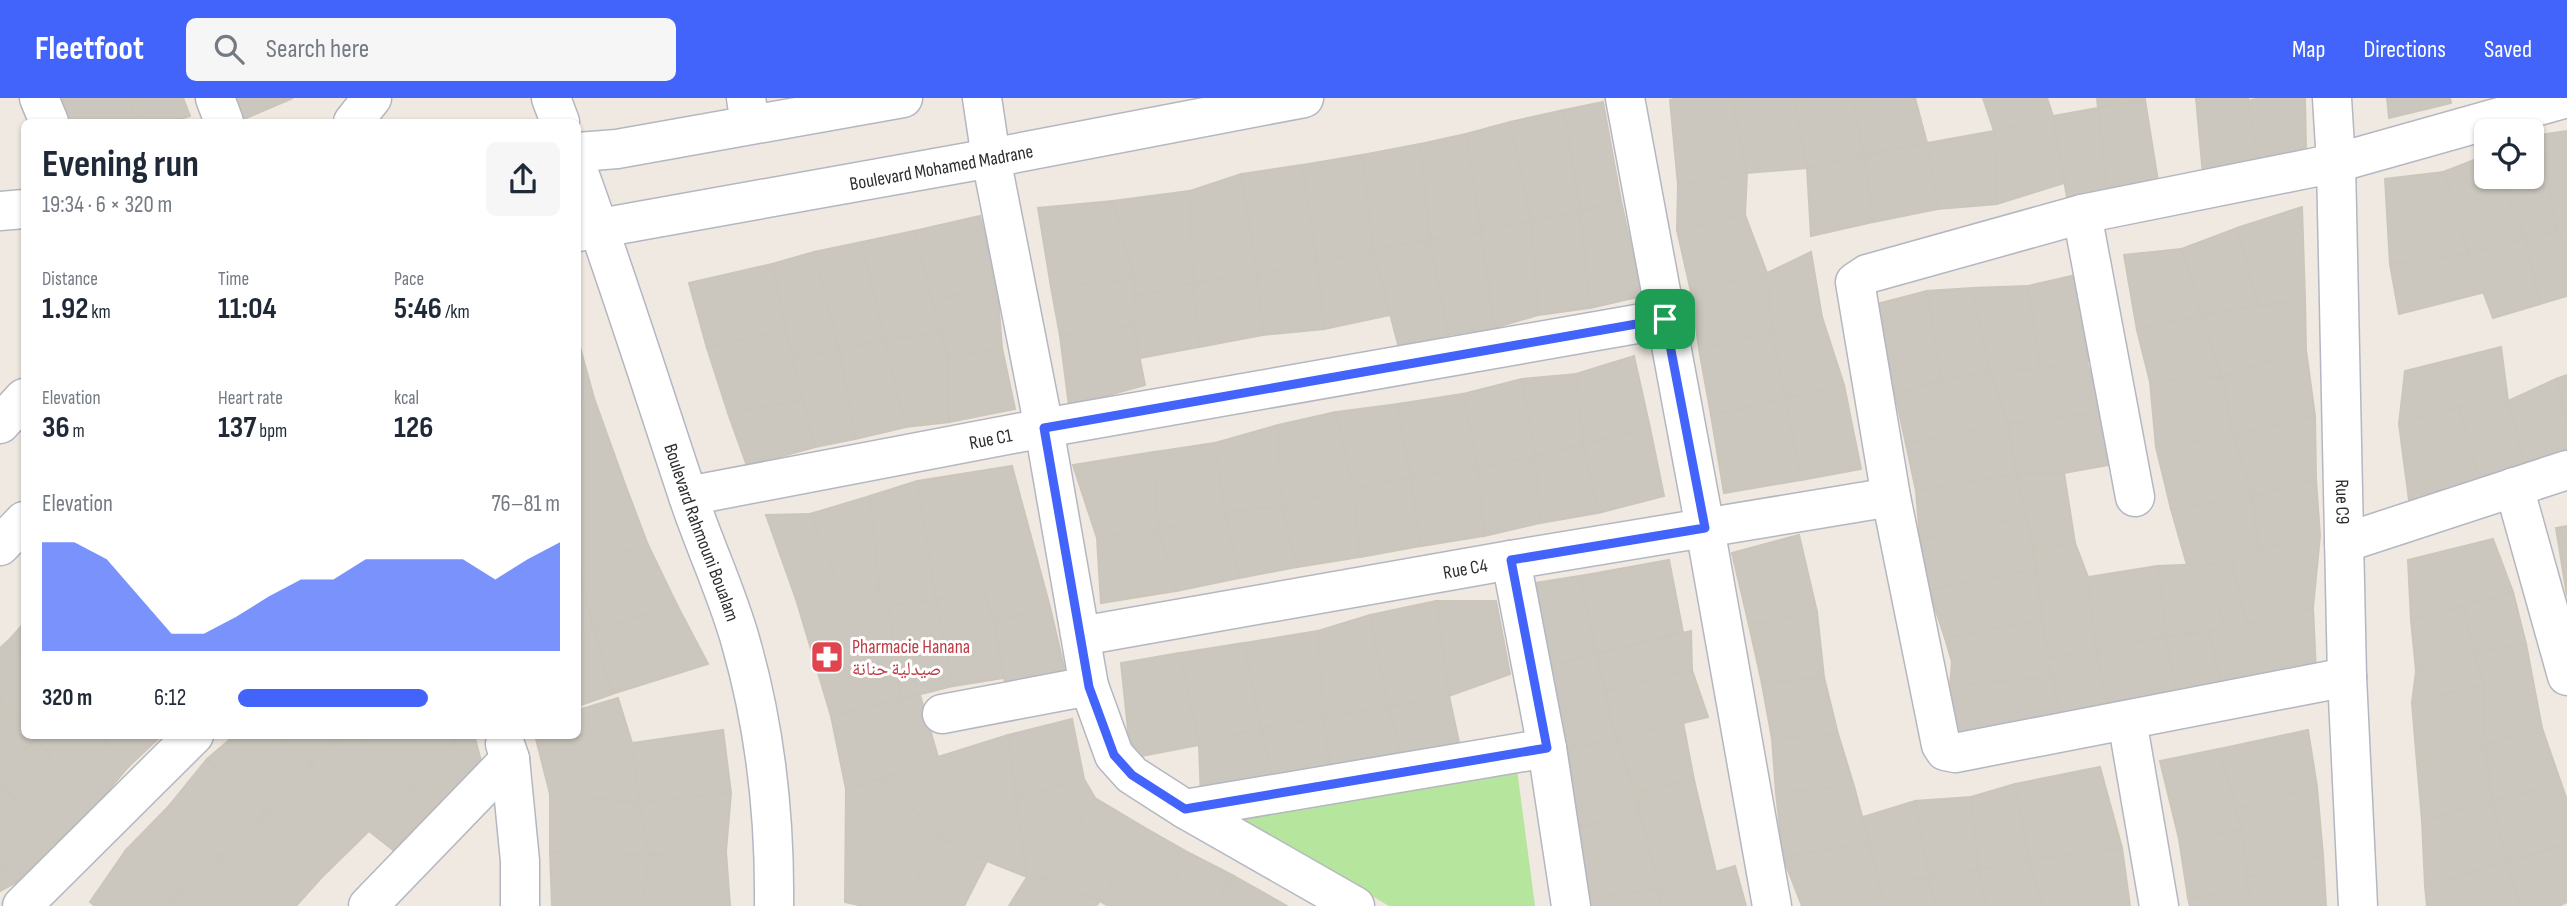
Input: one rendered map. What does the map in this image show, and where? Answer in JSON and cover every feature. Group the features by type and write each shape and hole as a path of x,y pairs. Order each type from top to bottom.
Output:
{"street":[{"path":"39,98 48,119"},
{"path":"215,98 223,119"},
{"path":"355,119 372,98"},
{"path":"551,98 559,119"},
{"path":"581,152 617,149 748,111 903,98"},
{"path":"982,98 1089,687 1114,755 1132,775 1185,809 1355,906"},
{"name":"Boulevard Mohamed Madrane","path":"588,230 991,158 1304,98"},
{"path":"1625,98 1772,906"},
{"name":"Rue C9","path":"2332,98 2336,163 2347,677 2358,906"},
{"path":"2347,677 1948,752 1941,745 1891,497 1855,282 1867,274 2082,215 2336,163 2567,98"},
{"name":"Boulevard Rahmouni Boualam","path":"581,188 588,230 741,642 761,731 776,905"},
{"path":"0,211 21,209"},
{"path":"2082,215 2135,497"},
{"name":"Rue C1","path":"688,495 1044,428 1665,319"},
{"path":"0,424 21,401"},
{"path":"2344,543 2567,470"},
{"path":"2514,487 2567,676"},
{"name":"Rue C4","path":"1081,636 1511,560 1891,497"},
{"path":"0,546 21,524"},
{"path":"1511,560 1547,748 1571,906"},
{"path":"942,714 1089,687"},
{"path":"2127,720 2159,906"},
{"path":"22,906 190,739"},
{"path":"368,906 506,747"},
{"path":"506,747 520,861 520,906"},
{"path":"1185,809 1547,748"}],"green space":[{"path":"1516,762 1535,906 1389,906 1227,811"}],"building":[{"path":"62,98 128,98 137,119 71,119"},
{"path":"128,98 183,98 190,116 181,119 137,119"},
{"path":"222,98 293,98 244,119 235,119"},
{"path":"1732,98 1747,173 1678,185 1670,100"},
{"path":"1732,98 1794,98 1807,168 1747,173"},
{"path":"1794,98 1853,98 1864,155 1807,168"},
{"path":"1853,98 1915,98 1927,143 1864,155"},
{"path":"1983,98 2047,98 2053,116 1994,131"},
{"path":"2097,98 2145,98 2145,100 2098,108"},
{"path":"2196,98 2248,98 2259,166 2203,175"},
{"path":"2260,98 2305,98 2306,147 2259,166 2248,101"},
{"path":"2387,98 2450,98 2451,103 2389,118"},
{"path":"2145,100 2158,181 2107,192 2098,108"},
{"path":"1603,102 1621,201 1580,211 1564,110"},
{"path":"2098,108 2107,192 2069,209 2053,116"},
{"path":"1564,110 1580,211 1531,221 1510,122"},
{"path":"2053,116 2064,183 1997,204 1994,131"},
{"path":"1510,122 1531,221 1481,232 1466,134"},
{"path":"1994,131 1997,204 1938,209 1927,143"},
{"path":"2567,131 2567,230 2557,232 2544,158 2544,134"},
{"path":"1466,134 1481,232 1430,240 1420,144"},
{"path":"1927,143 1938,209 1873,222 1864,155"},
{"path":"1420,144 1430,240 1373,249 1362,155"},
{"path":"1362,155 1373,249 1317,263 1302,165"},
{"path":"1864,155 1873,222 1811,236 1807,168"},
{"path":"2544,158 2557,232 2525,239 2504,189 2544,189"},
{"path":"2474,160 2474,189 2504,189 2525,239 2469,254 2443,172"},
{"path":"1302,165 1317,263 1257,274 1241,174"},
{"path":"2443,172 2469,254 2390,264 2385,179"},
{"path":"1747,173 1745,215 1677,230 1678,185"},
{"path":"1241,174 1257,274 1193,283 1190,191"},
{"path":"1190,191 1193,283 1134,297 1135,280 1112,201"},
{"path":"1112,201 1135,280 1051,287 1038,208"},
{"path":"1621,201 1642,296 1590,308 1580,211"},
{"path":"2302,207 2305,299 2258,306 2237,228"},
{"path":"1580,211 1590,308 1538,315 1531,221"},
{"path":"1745,215 1767,273 1691,292 1677,230"},
{"path":"980,216 997,284 932,301 914,231"},
{"path":"1531,221 1538,315 1494,328 1481,232"},
{"path":"2237,228 2258,306 2202,315 2181,249"},
{"path":"2567,230 2567,296 2540,304 2525,239"},
{"path":"914,231 941,333 884,340 862,242"},
{"path":"1481,232 1494,328 1448,335 1430,240"},
{"path":"2525,239 2540,304 2493,318 2469,254"},
{"path":"1430,240 1448,335 1399,348 1373,249"},
{"path":"862,242 884,340 839,349 814,252"},
{"path":"1373,249 1390,315 1324,329 1317,263"},
{"path":"2181,249 2202,315 2137,330 2124,255"},
{"path":"814,252 839,349 792,359 772,264"},
{"path":"1811,252 1822,317 1772,333 1767,273"},
{"path":"2469,254 2485,292 2399,314 2390,264"},
{"path":"1317,263 1324,329 1263,335 1257,274"},
{"path":"772,264 786,329 707,348 689,283"},
{"path":"1767,273 1772,333 1699,349 1691,292"},
{"path":"1257,274 1263,335 1199,347 1193,283"},
{"path":"2076,275 2094,361 2040,369 2028,286"},
{"path":"1135,280 1133,325 1060,336 1051,287"},
{"path":"1193,283 1199,347 1140,358 1133,325 1134,297"},
{"path":"997,284 1002,348 948,358 932,301"},
{"path":"2028,286 2040,369 1990,371 1972,288"},
{"path":"1972,288 1990,371 1941,380 1927,291"},
{"path":"1927,291 1941,380 1895,394 1877,304"},
{"path":"2305,299 2306,350 2222,377 2202,315"},
{"path":"2202,315 2222,377 2150,382 2137,330"},
{"path":"1822,317 1844,385 1785,399 1772,333"},
{"path":"1133,325 1145,385 1069,406 1060,336"},
{"path":"786,329 803,401 728,413 707,348"},
{"path":"941,333 948,358 949,422 906,427 884,340"},
{"path":"1772,333 1785,399 1711,415 1699,349"},
{"path":"884,340 906,427 855,439 839,349"},
{"path":"2501,347 2508,401 2458,407 2399,424 2405,371"},
{"path":"1002,348 1015,409 949,422 948,358"},
{"path":"839,349 855,439 815,447 792,359"},
{"path":"2306,350 2315,416 2233,435 2222,377"},
{"path":"581,351 594,398 581,401"},
{"path":"1634,356 1650,428 1583,445 1576,374"},
{"path":"2087,362 2102,412 2008,424 1990,371 2040,369"},
{"path":"1990,371 2008,424 1906,444 1895,394 1941,380"},
{"path":"1576,374 1583,445 1535,456 1522,379"},
{"path":"2567,375 2567,424 2556,379"},
{"path":"2222,377 2233,435 2156,447 2150,382"},
{"path":"1522,379 1535,456 1478,468 1463,394"},
{"path":"2556,379 2567,424 2567,456 2525,468 2508,401"},
{"path":"1844,385 1861,469 1801,480 1785,399"},
{"path":"1463,394 1478,468 1410,477 1397,404"},
{"path":"594,398 626,487 581,500 581,401"},
{"path":"1785,399 1801,480 1724,493 1711,415"},
{"path":"803,401 815,447 747,466 728,413"},
{"path":"2508,401 2525,468 2482,487 2458,407"},
{"path":"1397,404 1410,477 1353,489 1336,412"},
{"path":"2458,407 2482,487 2410,508 2399,424"},
{"path":"1336,412 1353,489 1281,506 1278,425"},
{"path":"2102,412 2114,464 2064,473 2016,474 2008,424"},
{"path":"2315,416 2316,479 2252,497 2233,435"},
{"path":"2008,424 2016,474 1916,491 1906,444"},
{"path":"1278,425 1281,506 1225,513 1215,443"},
{"path":"1650,428 1664,496 1598,513 1583,445"},
{"path":"2233,435 2252,497 2171,509 2156,447"},
{"path":"1215,443 1225,513 1158,530 1154,452"},
{"path":"1583,445 1598,513 1540,523 1535,456"},
{"path":"1154,452 1158,530 1097,538 1073,465"},
{"path":"1535,456 1540,523 1484,536 1478,468"},
{"path":"1012,466 1050,607 994,622 983,587 936,600 917,481"},
{"path":"1478,468 1484,536 1421,546 1410,477"},
{"path":"2064,473 2075,543 2034,551 2016,474"},
{"path":"2016,474 2026,517 1920,540 1916,491"},
{"path":"1410,477 1421,546 1360,557 1353,489"},
{"path":"2316,479 2320,536 2258,549 2252,497"},
{"path":"917,481 936,600 889,606 879,590 870,496"},
{"path":"626,487 648,545 581,564 581,500"},
{"path":"1353,489 1360,557 1297,567 1281,506"},
{"path":"870,496 879,590 841,590 810,514"},
{"path":"2252,497 2258,549 2231,563 2187,565 2171,509"},
{"path":"1281,506 1297,567 1239,578 1225,513"},
{"path":"1225,513 1239,578 1176,591 1158,530"},
{"path":"810,514 841,590 796,599 766,515"},
{"path":"2026,517 2036,569 1929,590 1920,540"},
{"path":"2567,526 2567,596 2556,528"},
{"path":"1158,530 1176,591 1101,603 1097,538"},
{"path":"1799,535 1817,612 1749,625 1732,553"},
{"path":"2320,536 2313,608 2247,624 2231,563 2258,549"},
{"path":"2493,539 2513,592 2411,620 2408,560"},
{"path":"2075,543 2088,577 2096,650 2047,658 2034,551"},
{"path":"648,545 677,605 594,630 581,577 581,564"},
{"path":"1669,560 1683,632 1596,654 1580,576"},
{"path":"2231,563 2242,604 2220,610 2224,628 2166,637 2158,566"},
{"path":"2158,566 2166,637 2096,650 2088,577"},
{"path":"2036,569 2042,620 1945,638 1929,590"},
{"path":"1580,576 1596,654 1544,667 1522,585"},
{"path":"581,583 594,630 581,633"},
{"path":"983,587 994,622 1004,678 953,686 936,600"},
{"path":"841,590 879,590 889,606 901,699 831,716 796,599"},
{"path":"2513,592 2526,644 2474,652 2463,606"},
{"path":"936,600 953,686 901,699 889,606"},
{"path":"1436,601 1496,601 1510,674 1449,696"},
{"path":"1436,601 1449,696 1388,707 1370,615"},
{"path":"2242,604 2247,624 2313,608 2316,671 2223,694 2209,632 2224,628 2220,610"},
{"path":"677,605 708,664 612,694 594,630"},
{"path":"2463,606 2474,652 2416,671 2411,620"},
{"path":"1050,607 1067,680 1008,699 994,622"},
{"path":"1817,612 1824,677 1762,684 1749,625"},
{"path":"1370,615 1388,707 1323,717 1318,631"},
{"path":"2042,620 2052,677 1950,686 1952,662 1945,638"},
{"path":"21,626 21,649 11,638"},
{"path":"594,630 612,694 581,705 581,633"},
{"path":"1318,631 1323,717 1261,728 1244,643"},
{"path":"1691,631 1692,670 1605,691 1596,654"},
{"path":"2209,632 2223,694 2177,700 2166,637"},
{"path":"2166,637 2177,700 2108,710 2096,650"},
{"path":"11,638 21,649 21,723 0,701 0,648"},
{"path":"1244,643 1261,728 1199,745 1180,653"},
{"path":"2526,644 2542,728 2485,744 2484,684 2474,652"},
{"path":"2096,650 2108,710 2063,722 2047,658"},
{"path":"2474,652 2484,684 2412,703 2416,671"},
{"path":"1180,653 1199,745 1131,758 1121,663"},
{"path":"1596,654 1616,739 1568,749 1544,667"},
{"path":"1692,670 1708,717 1616,739 1605,691"},
{"path":"1824,677 1838,734 1772,739 1762,684"},
{"path":"2052,677 2063,722 1955,735 1950,686"},
{"path":"2484,684 2485,744 2417,763 2412,703"},
{"path":"920,695 938,757 846,789 831,716"},
{"path":"1449,696 1459,742 1403,761 1388,707"},
{"path":"618,698 632,743 639,803 550,794 536,739 581,739 581,709"},
{"path":"0,701 21,723 21,739 35,739 0,774"},
{"path":"1388,707 1403,761 1331,773 1323,717"},
{"path":"1323,717 1331,773 1274,785 1261,728"},
{"path":"1072,719 1084,779 1016,798 1008,735"},
{"path":"1683,722 1694,780 1635,792 1616,739"},
{"path":"1261,728 1274,785 1201,800 1199,745"},
{"path":"2542,728 2561,783 2492,801 2485,744"},
{"path":"723,730 731,793 639,803 632,743"},
{"path":"2308,730 2317,787 2236,809 2219,749"},
{"path":"1838,734 1854,786 1776,793 1772,739"},
{"path":"1008,735 1027,877 940,838 884,778 938,757"},
{"path":"37,739 104,739 128,767 91,811"},
{"path":"37,739 91,811 55,843 0,784 0,774"},
{"path":"104,739 158,739 128,767"},
{"path":"230,739 283,739 312,765 266,813 207,759"},
{"path":"283,739 339,739 312,765"},
{"path":"339,739 364,739 430,812 393,850 369,831 312,765"},
{"path":"364,739 457,739 409,790"},
{"path":"457,739 475,739 483,768 430,812 409,790"},
{"path":"1616,739 1640,814 1578,827 1568,749"},
{"path":"2485,744 2492,801 2422,821 2417,763"},
{"path":"2219,749 2242,830 2179,839 2160,761"},
{"path":"207,759 266,813 221,857 169,806"},
{"path":"312,765 369,831 322,877 266,813"},
{"path":"2100,767 2122,848 2029,860 2015,784"},
{"path":"884,778 940,838 903,906 863,906 845,902 846,789"},
{"path":"1084,779 1095,798 1046,879 1027,877 1016,798"},
{"path":"1694,780 1716,872 1659,889 1635,792"},
{"path":"2561,783 2567,800 2567,844 2507,862 2492,801"},
{"path":"0,784 55,843 15,883 0,864"},
{"path":"2015,784 2029,860 1978,870 1971,797"},
{"path":"1854,786 1869,843 1783,857 1776,793"},
{"path":"2317,787 2323,855 2247,878 2242,830 2236,809"},
{"path":"731,793 726,851 649,855 639,803"},
{"path":"550,794 639,803 649,855 550,852"},
{"path":"1971,797 1978,870 1929,879 1915,801"},
{"path":"1095,798 1147,829 1100,901 1046,879"},
{"path":"1915,801 1929,879 1877,876 1863,817"},
{"path":"2492,801 2507,862 2425,886 2422,821"},
{"path":"169,806 221,857 179,895 126,850"},
{"path":"266,813 322,877 296,906 264,906 221,857"},
{"path":"1640,814 1659,889 1585,898 1578,827"},
{"path":"1147,829 1191,854 1158,906 1108,906 1100,901"},
{"path":"2242,830 2249,890 2188,898 2179,839"},
{"path":"940,838 987,861 964,906 903,906"},
{"path":"1869,843 1882,896 1848,906 1802,906 1783,857"},
{"path":"2567,844 2567,902 2559,906 2520,906 2507,862"},
{"path":"2122,848 2130,906 2042,906 2029,860"},
{"path":"126,850 179,895 167,906 95,906 90,902"},
{"path":"726,851 730,906 642,905 649,855"},
{"path":"550,852 649,855 642,905 552,906"},
{"path":"1191,854 1234,876 1215,906 1158,906"},
{"path":"2323,855 2326,906 2251,906 2247,878"},
{"path":"221,857 264,906 188,906 179,895"},
{"path":"2029,860 2042,906 1986,906 1978,870"},
{"path":"2507,862 2520,906 2427,906 2425,886"},
{"path":"0,864 15,883 0,891"},
{"path":"1735,866 1746,906 1661,906 1659,889"},
{"path":"1978,870 1986,906 1935,906 1929,879"},
{"path":"1234,876 1287,906 1215,906"},
{"path":"1877,876 1929,879 1935,906 1884,906"},
{"path":"1027,877 1046,879 1100,901 1096,906 1009,906"},
{"path":"1659,889 1661,906 1587,906 1585,898"},
{"path":"2249,890 2251,906 2190,906 2188,898"},
{"path":"179,895 188,906 167,906"},
{"path":"1882,896 1884,906 1848,906"}],"place":[{"name":"Pharmacie Hanana صيدلية حنانة","path":"827,657"}],"route":[{"path":"1665,319 1705,528 1511,560 1547,748 1185,809 1132,775 1114,755 1089,687 1044,428 1665,319"}]}
